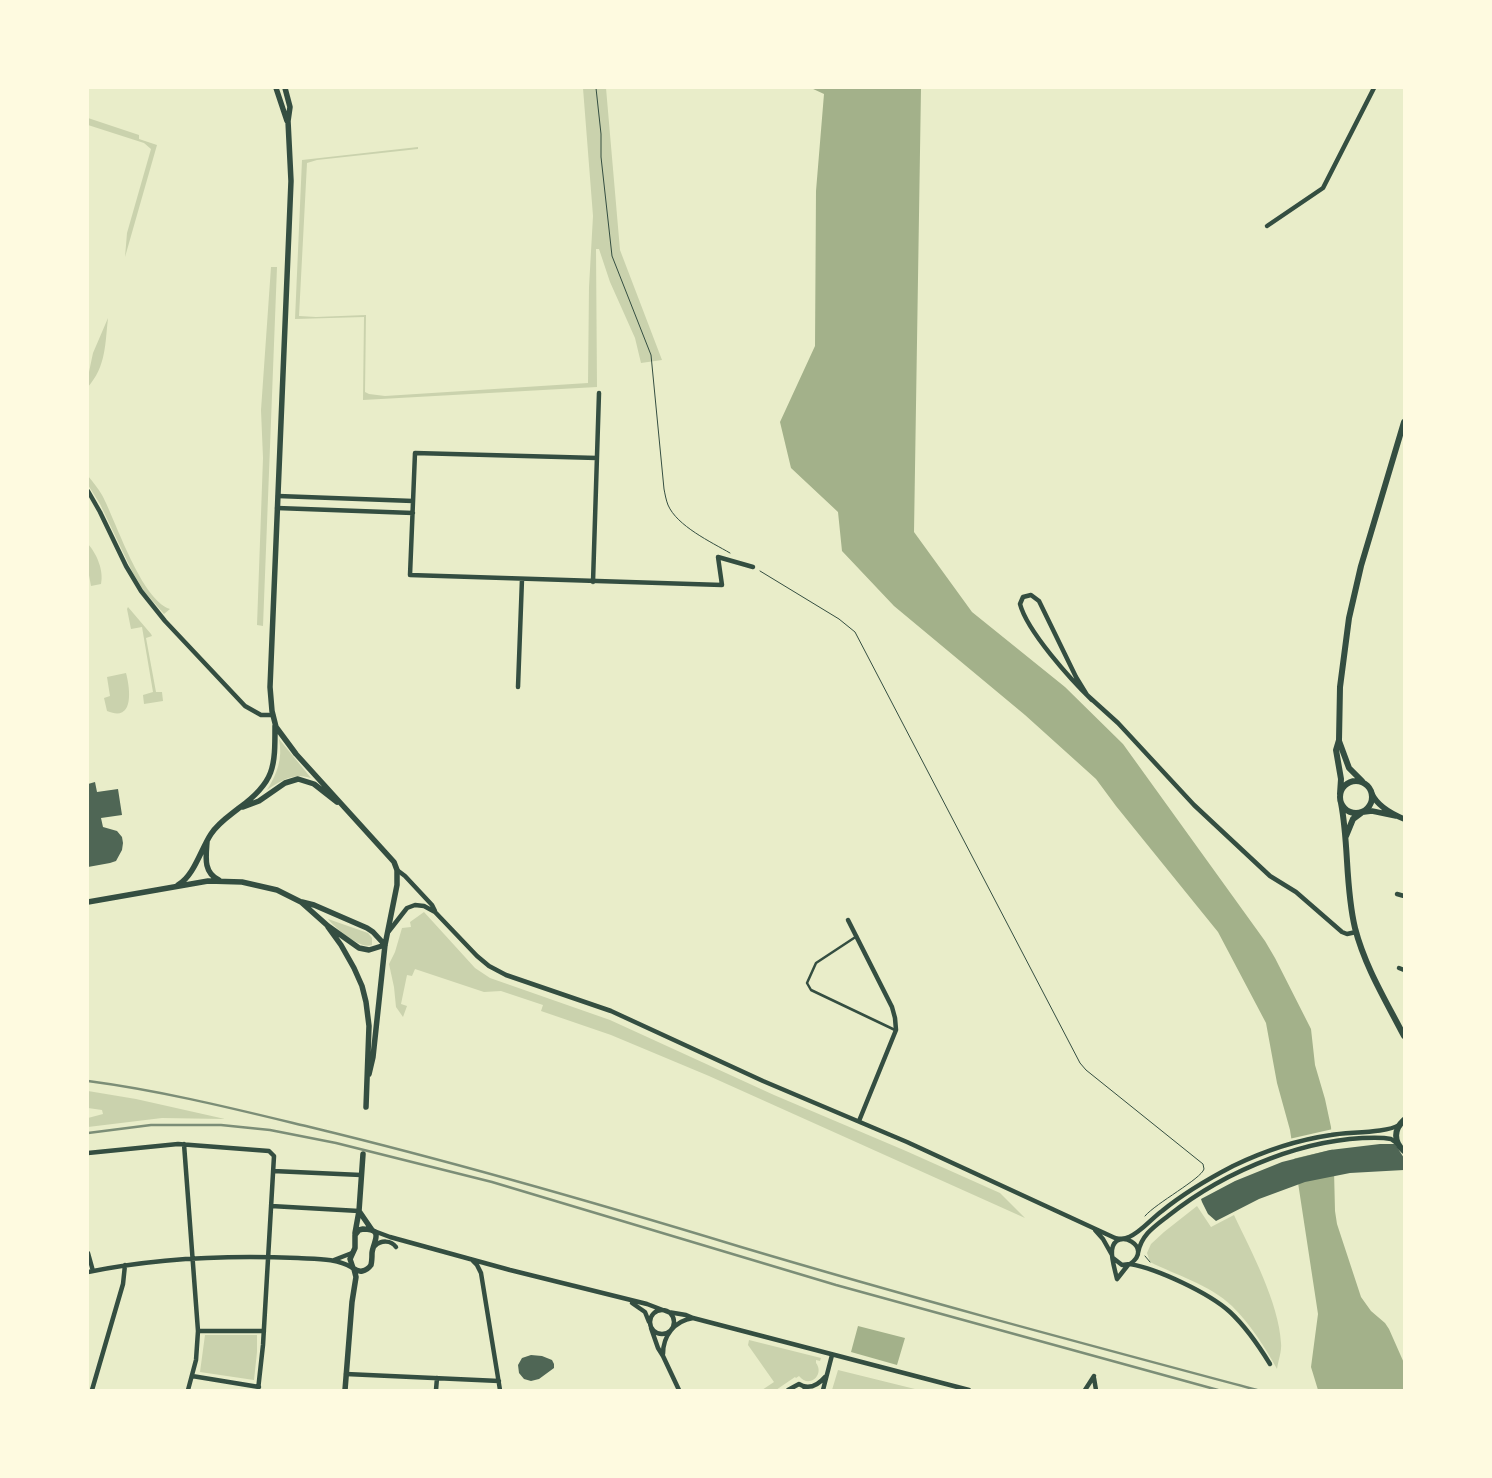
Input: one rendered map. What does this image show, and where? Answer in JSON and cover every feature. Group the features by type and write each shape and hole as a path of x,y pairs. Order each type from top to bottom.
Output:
{"main road":[{"path":"1404,422 1361,566 1348,618 1340,687 1339,740 1336,752 1341,779 1340,794 1346,837 1350,895 1356,932 1368,966 1404,1036"},
{"path":"1339,740 1349,768 1366,784 1372,794 1371,804 1364,812 1353,819 1346,837"},
{"path":"1340,794 1344,786 1349,782 1358,781 1366,784"},
{"path":"1341,803 1351,813 1364,812"},
{"path":"1402,1122 1396,1136 1398,1145 1404,1151"}],"street":[{"path":"276,88 288,123"},
{"path":"170,887 180,884 186,879 207,840 219,824 258,792 271,771 275,757 270,687 291,181 288,123 290,107 285,88"},
{"path":"1267,226 1322,188 1374,88"},
{"path":"593,582 598,393"},
{"path":"596,458 415,453 410,575 722,585 718,557 753,567"},
{"path":"88,491 136,585 153,608 245,706 258,714 272,715"},
{"path":"278,496 413,501"},
{"path":"277,508 413,513"},
{"path":"518,687 522,579"},
{"path":"1092,700 1080,684 1039,601 1031,595 1023,597 1020,604 1022,610 1042,643 1092,700 1114,719 1178,788 1270,876 1296,892 1342,932 1346,934 1356,932"},
{"path":"274,724 296,754 474,954 499,972 611,1011 763,1081 907,1142 1114,1238 1134,1242 1138,1254 1148,1267"},
{"path":"238,809 259,800 285,783 298,779 314,784 345,808"},
{"path":"1372,794 1380,806 1404,819"},
{"path":"1364,812 1372,811 1397,816"},
{"path":"207,840 206,859 208,870 215,878 246,882 283,893 367,928 385,945"},
{"path":"368,1074 373,1059 385,945 398,885 398,870"},
{"path":"88,902 170,887 224,880"},
{"path":"1397,894 1404,896"},
{"path":"301,902 327,925 361,949 372,950 385,945"},
{"path":"388,933 401,914 410,907 421,906 436,912"},
{"path":"848,920 892,1007 896,1030 859,1121"},
{"path":"327,925 348,955 364,991 369,1021 366,1107"},
{"path":"1399,968 1404,970"},
{"path":"1398,1145 1393,1140 1387,1138 1340,1141 1300,1150 1259,1163 1217,1183 1184,1204 1150,1230 1143,1238 1138,1254 1117,1279 1113,1247 1117,1242 1132,1236 1175,1200 1214,1176 1254,1157 1295,1143 1343,1133 1394,1128 1402,1122"},
{"path":"184,1144 198,1331 197,1354 188,1390"},
{"path":"88,1153 184,1144 269,1151 274,1156 259,1389 192,1376"},
{"path":"345,1390 352,1302 356,1277 350,1260 355,1246 363,1154"},
{"path":"273,1171 361,1175"},
{"path":"271,1206 359,1211"},
{"path":"88,1272 125,1265 193,1259 268,1257 333,1260 363,1271 370,1267 377,1236 367,1226 359,1211"},
{"path":"355,1235 364,1228 491,1265 647,1304 665,1311 673,1318 673,1324 664,1341 663,1356"},
{"path":"1093,1228 1120,1264 1148,1267 1204,1294 1230,1312 1260,1347 1270,1364"},
{"path":"374,1246 378,1243 386,1242 394,1244 396,1247"},
{"path":"333,1260 353,1252"},
{"path":"88,1253 93,1271"},
{"path":"468,1258 478,1265 481,1273 500,1390"},
{"path":"92,1390 123,1284 125,1265"},
{"path":"481,1273 482,1267 491,1265"},
{"path":"628,1300 644,1311 655,1342 679,1390"},
{"path":"693,1318 680,1322 666,1333 661,1334 655,1332 650,1326 650,1318 659,1311 686,1315 969,1390"},
{"path":"198,1331 264,1331"},
{"path":"823,1390 832,1355"},
{"path":"788,1390 797,1385 809,1387 816,1385 823,1380 827,1373"},
{"path":"346,1374 498,1381"},
{"path":"1085,1390 1094,1376 1096,1390"},
{"path":"436,1390 437,1378"},
{"path":"803,1386 808,1390"}],"lane":[{"path":"857,936 816,963 807,983 811,990 896,1030"}],"path":[{"path":"596,88 600,157 612,256 651,355 664,489 668,506 680,521 701,537 731,554"},
{"path":"753,567 839,619 855,632 1080,1063 1086,1070 1200,1161 1204,1169 1199,1177"},
{"path":"1144,1252 1146,1259 1150,1262 1148,1267"}],"shaded area":[{"path":"583,88 606,88 620,250 662,360 641,363 635,338 610,282 599,249 596,249 597,387 363,400 364,317 295,319 302,160 418,147 418,149 317,160 307,163 299,316 366,315 365,392 385,396 588,383 589,287 593,216"},
{"path":"811,88 921,88 914,532 972,612 1065,687 1123,744 1265,941 1275,958 1311,1029 1315,1065 1331,1127 1337,1224 1361,1297 1371,1311 1389,1329 1404,1363 1404,1390 1318,1390 1311,1367 1318,1314 1290,1130 1277,1083 1266,1023 1218,932 1096,779 1025,715 894,606 842,551 838,512 791,468 780,422 815,346 816,191 824,94"},
{"path":"88,118 139,135 139,139 157,145 125,257 127,233 151,149 144,143 88,125"},
{"path":"271,267 277,267 263,626 257,625 263,458 261,410"},
{"path":"108,318 101,363 88,387 93,353"},
{"path":"88,476 102,495 139,576 159,603 170,609 164,614 144,591 133,573 100,504 88,485"},
{"path":"88,544 101,568 102,579 101,584 91,586 88,570"},
{"path":"128,607 152,636 146,638 156,692 162,692 163,701 144,704 143,695 153,692 142,627 131,629"},
{"path":"126,673 129,695 126,708 122,712 116,713 107,711 104,698 110,696 107,677"},
{"path":"279,739 311,778 299,776 288,778 267,790 274,778 280,760"},
{"path":"424,912 475,968 490,978 610,1020 774,1095 1000,1193 1025,1218 709,1076 611,1035 541,1011 543,1005 501,991 484,992 415,969 412,976 407,975 401,1004 407,1006 403,1017 396,1007 389,964 395,952 402,928 411,927 410,922"},
{"path":"328,919 368,933 372,938 372,945 367,946 355,941 336,928"},
{"path":"88,1091 136,1099 225,1119 162,1118 88,1127 88,1118 103,1114 102,1110 88,1108"},
{"path":"1197,1206 1211,1227 1234,1215 1256,1261 1275,1311 1281,1346 1277,1369 1257,1336 1232,1306 1203,1286 1150,1262 1147,1253 1151,1244"},
{"path":"858,1326 905,1338 897,1365 851,1352"},
{"path":"205,1335 257,1335 254,1380 200,1372"},
{"path":"749,1340 821,1358 820,1361 816,1360 819,1372 815,1379 811,1381 803,1380 799,1376 776,1390 762,1390 774,1382 748,1345"},
{"path":"838,1370 919,1390 832,1390"}],"pier":[{"path":"1333,1129 1335,1149 1292,1159 1289,1139"}],"building":[{"path":"95,782 97,792 118,789 122,815 101,818 103,827 117,831 122,837 123,843 122,850 116,861 88,867 88,784"},
{"path":"1395,1144 1404,1158 1404,1170 1350,1173 1305,1182 1259,1199 1216,1221 1208,1214 1201,1199 1235,1181 1282,1162 1330,1150"},
{"path":"531,1355 542,1356 552,1360 554,1368 539,1379 531,1381 524,1379 519,1373 518,1365 522,1358"}],"railway":[{"path":"88,1081 145,1090 201,1102 422,1155 934,1303 1257,1390"},
{"path":"88,1133 151,1125 221,1125 270,1130 336,1143 492,1182 836,1285 1218,1390"}]}
